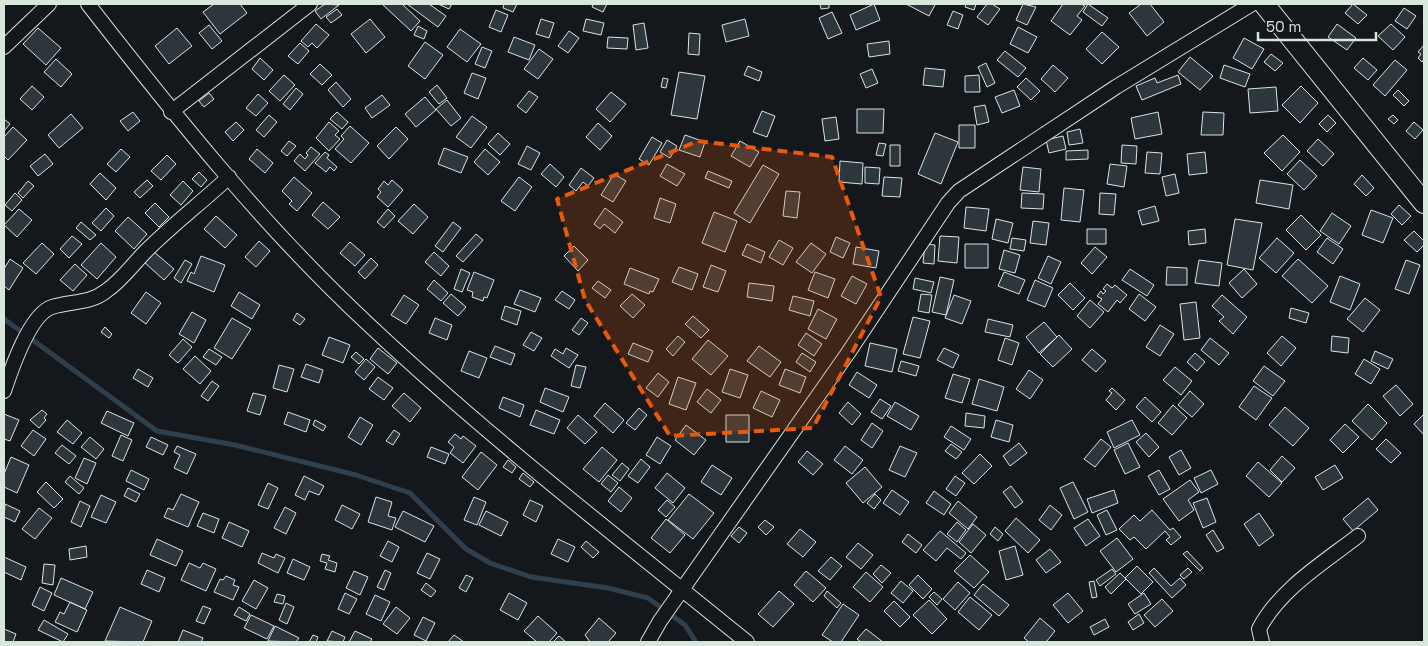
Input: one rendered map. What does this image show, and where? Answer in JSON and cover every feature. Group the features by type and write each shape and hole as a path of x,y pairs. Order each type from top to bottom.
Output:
{"street":[{"path":"4,47 49,4"},
{"path":"88,4 171,112 274,230 367,324 490,434 679,594 747,642"},
{"path":"171,112 310,4"},
{"path":"648,642 660,621 848,354 948,203 959,191 1116,87 1252,4"},
{"path":"1264,4 1424,203"},
{"path":"4,390 19,348 33,326 50,307 81,303 105,292 127,273 147,250 229,177"},
{"path":"1262,642 1259,629 1266,615 1300,580 1358,536"}],"highlighted area":[{"path":"698,141 832,157 881,297 813,428 670,436 585,300 557,199"}],"building":[{"path":"214,4 240,4 247,13 220,34 203,12"},
{"path":"325,4 339,5 321,19 315,11"},
{"path":"382,4 402,4 420,21 411,31"},
{"path":"407,4 429,4 446,16 438,27"},
{"path":"438,4 452,4 449,9"},
{"path":"504,4 517,4 513,12 503,8"},
{"path":"593,4 607,4 603,12 592,7"},
{"path":"820,4 829,4 829,8 821,9"},
{"path":"874,4 880,20 856,30 850,15"},
{"path":"906,4 933,4 935,5 929,16"},
{"path":"966,4 976,4 974,10 965,7"},
{"path":"987,4 992,4 1000,9 988,25 977,17"},
{"path":"1023,4 1036,7 1027,25 1016,20"},
{"path":"1063,4 1081,4 1085,6 1077,16 1082,20 1070,35 1051,21"},
{"path":"1088,4 1108,18 1102,26 1083,12"},
{"path":"1141,4 1150,4 1164,22 1147,36 1129,13"},
{"path":"1353,4 1367,15 1358,24 1345,13"},
{"path":"1404,8 1416,16 1407,29 1395,21"},
{"path":"337,9 342,15 331,23 326,17"},
{"path":"496,10 508,15 501,32 489,27"},
{"path":"953,11 963,15 958,29 947,25"},
{"path":"832,12 842,33 828,39 819,18"},
{"path":"370,19 385,37 366,53 351,34"},
{"path":"541,19 554,23 549,38 536,34"},
{"path":"586,19 604,23 601,35 583,31"},
{"path":"745,19 749,36 726,42 722,25"},
{"path":"644,23 648,48 636,50 633,25"},
{"path":"316,24 329,35 317,48 312,43 308,47 301,41"},
{"path":"1337,24 1356,38 1347,50 1328,37"},
{"path":"1391,24 1405,37 1393,50 1378,36"},
{"path":"209,25 222,41 212,49 199,33"},
{"path":"418,26 427,31 424,39 414,35"},
{"path":"1018,27 1037,37 1028,53 1010,44"},
{"path":"38,28 61,48 46,65 23,44"},
{"path":"177,28 192,46 169,64 155,46"},
{"path":"460,29 481,44 467,62 447,47"},
{"path":"569,31 579,38 568,53 558,46"},
{"path":"1102,32 1119,47 1102,64 1086,49"},
{"path":"689,33 700,34 699,55 688,54"},
{"path":"514,37 535,45 529,60 508,52"},
{"path":"608,37 628,38 627,49 607,48"},
{"path":"1244,38 1264,49 1252,69 1233,58"},
{"path":"889,41 890,54 869,57 867,44"},
{"path":"425,42 443,55 425,79 408,66"},
{"path":"300,43 309,51 298,64 288,56"},
{"path":"1424,45 1424,59 1422,62 1418,58 1421,54 1418,52"},
{"path":"482,47 492,51 485,68 475,64"},
{"path":"539,49 553,59 538,79 524,69"},
{"path":"1005,51 1026,68 1018,77 997,60"},
{"path":"1271,54 1283,63 1275,71 1264,62"},
{"path":"1190,57 1213,76 1200,90 1178,72"},
{"path":"260,58 273,70 264,80 252,69"},
{"path":"1363,58 1377,70 1368,80 1354,68"},
{"path":"56,59 72,74 61,87 44,72"},
{"path":"1395,60 1407,70 1385,96 1373,85"},
{"path":"986,63 995,83 987,87 978,67"},
{"path":"320,64 332,75 322,85 310,74"},
{"path":"1053,65 1068,78 1055,92 1041,79"},
{"path":"1224,65 1250,74 1245,87 1220,78"},
{"path":"748,66 762,72 759,81 744,75"},
{"path":"925,68 945,70 943,87 923,85"},
{"path":"872,69 878,83 866,88 860,74"},
{"path":"679,72 705,76 697,119 671,115"},
{"path":"472,73 486,78 478,99 464,93"},
{"path":"284,75 295,85 280,101 269,91"},
{"path":"979,75 980,92 965,92 965,76"},
{"path":"1178,75 1181,84 1142,100 1136,86 1155,78 1157,83"},
{"path":"663,78 668,79 666,88 661,87"},
{"path":"1026,78 1040,91 1031,100 1017,87"},
{"path":"336,82 351,99 343,107 328,90"},
{"path":"437,85 447,98 439,104 429,92"},
{"path":"32,86 44,97 32,110 20,99"},
{"path":"1301,86 1318,103 1300,123 1282,105"},
{"path":"1276,87 1278,111 1250,113 1248,89"},
{"path":"296,88 303,94 290,110 283,104"},
{"path":"1014,90 1020,106 1002,113 995,97"},
{"path":"1398,90 1409,101 1404,106 1393,95"},
{"path":"529,91 538,97 526,113 517,106"},
{"path":"611,92 626,104 610,122 596,109"},
{"path":"209,93 214,99 204,107 199,101"},
{"path":"258,94 268,103 256,116 246,108"},
{"path":"382,95 390,105 372,118 365,108"},
{"path":"425,97 436,110 416,127 405,114"},
{"path":"447,100 461,118 451,126 436,109"},
{"path":"985,105 989,122 977,125 974,107"},
{"path":"857,109 884,109 883,133 857,133"},
{"path":"762,111 775,116 767,137 753,132"},
{"path":"133,112 140,121 128,131 120,121"},
{"path":"337,112 348,122 342,129 330,119"},
{"path":"1158,112 1162,134 1135,139 1131,118"},
{"path":"1203,112 1224,113 1223,135 1201,135"},
{"path":"71,114 83,128 59,148 48,135"},
{"path":"269,115 277,122 264,137 256,130"},
{"path":"1328,115 1336,123 1327,132 1319,124"},
{"path":"1393,115 1398,120 1394,124 1388,119"},
{"path":"472,116 487,127 471,148 456,137"},
{"path":"836,117 839,139 825,141 822,119"},
{"path":"4,119 10,124 4,131"},
{"path":"236,122 244,130 233,141 225,132"},
{"path":"329,122 339,131 335,135 340,139 329,151 316,138"},
{"path":"1414,122 1423,130 1415,139 1406,131"},
{"path":"598,123 612,136 600,150 586,137"},
{"path":"959,125 975,125 975,148 959,148"},
{"path":"350,126 369,143 351,163 335,149 344,139 341,136"},
{"path":"13,127 27,140 8,160 4,156 4,137"},
{"path":"396,127 408,139 389,159 377,146"},
{"path":"1080,129 1083,143 1069,145 1067,132"},
{"path":"498,133 510,144 500,155 488,144"},
{"path":"935,133 958,142 941,184 918,174"},
{"path":"685,135 705,142 700,157 679,150"},
{"path":"1283,135 1300,152 1282,171 1264,153"},
{"path":"1063,136 1066,149 1049,153 1046,140"},
{"path":"652,137 662,143 649,165 639,159"},
{"path":"1318,139 1334,154 1323,166 1307,151"},
{"path":"667,140 677,146 670,158 660,152"},
{"path":"289,141 296,146 287,156 281,151"},
{"path":"740,141 759,152 750,167 731,156"},
{"path":"879,143 886,144 883,156 876,155"},
{"path":"890,145 900,145 900,166 890,166"},
{"path":"1122,145 1137,146 1136,164 1121,163"},
{"path":"527,146 540,153 531,170 518,164"},
{"path":"311,147 320,154 305,171 294,161 300,154 305,159 308,155 306,153"},
{"path":"444,148 468,157 461,173 438,164"},
{"path":"121,149 130,157 116,172 107,164"},
{"path":"257,149 273,163 265,173 249,159"},
{"path":"485,149 500,162 488,175 474,162"},
{"path":"1088,150 1088,159 1066,160 1066,151"},
{"path":"325,152 329,155 327,158 337,167 334,171 330,167 326,172 315,163"},
{"path":"1147,152 1162,153 1160,174 1145,173"},
{"path":"1205,152 1207,173 1189,175 1187,154"},
{"path":"45,154 53,164 38,176 30,166"},
{"path":"167,155 176,164 161,180 151,171"},
{"path":"1300,160 1317,176 1304,190 1287,174"},
{"path":"840,161 863,163 862,184 839,182"},
{"path":"550,164 564,177 556,187 541,174"},
{"path":"667,164 685,174 677,186 660,176"},
{"path":"1110,164 1127,166 1124,187 1107,184"},
{"path":"763,165 779,174 750,223 734,213"},
{"path":"865,167 880,168 879,184 865,183"},
{"path":"1023,167 1041,169 1039,192 1020,190"},
{"path":"581,168 594,178 588,186 583,182 576,191 569,185"},
{"path":"708,171 732,181 729,188 705,178"},
{"path":"199,172 207,180 201,187 192,179"},
{"path":"100,173 116,188 106,200 90,184"},
{"path":"614,174 626,181 613,202 601,195"},
{"path":"1175,174 1179,193 1166,196 1162,177"},
{"path":"1362,175 1374,188 1366,196 1354,184"},
{"path":"294,177 312,193 297,211 289,204 292,201 282,191"},
{"path":"519,177 532,187 515,211 501,201"},
{"path":"884,177 902,178 900,197 882,196"},
{"path":"147,180 153,186 140,198 134,192"},
{"path":"392,180 403,190 388,207 377,197 381,192 378,189 384,181 388,185"},
{"path":"1260,180 1293,185 1289,209 1256,203"},
{"path":"28,181 34,186 23,198 18,193"},
{"path":"183,181 193,191 181,205 170,195"},
{"path":"1064,188 1084,190 1080,222 1061,220"},
{"path":"786,191 800,192 797,218 783,216"},
{"path":"15,193 22,200 12,211 5,205"},
{"path":"1022,193 1044,194 1043,209 1021,208"},
{"path":"1100,193 1116,194 1114,215 1099,214"},
{"path":"660,198 676,204 670,223 654,218"},
{"path":"323,202 340,217 328,229 312,215"},
{"path":"155,203 169,217 159,227 145,213"},
{"path":"414,204 428,217 413,234 398,221"},
{"path":"1399,205 1411,216 1402,225 1391,214"},
{"path":"1155,206 1159,221 1142,225 1138,211"},
{"path":"966,207 989,209 986,231 964,228"},
{"path":"106,208 114,216 101,231 92,223"},
{"path":"605,208 623,222 615,233 604,224 600,229 594,224"},
{"path":"19,209 32,220 17,237 4,225"},
{"path":"388,209 395,216 384,228 377,222"},
{"path":"1371,210 1393,218 1383,243 1362,235"},
{"path":"714,212 737,221 725,252 702,243"},
{"path":"1332,213 1351,226 1339,244 1320,231"},
{"path":"1301,215 1321,235 1306,250 1286,230"},
{"path":"216,216 237,235 225,248 204,229"},
{"path":"128,217 147,234 134,249 115,231"},
{"path":"996,219 1013,223 1008,243 992,239"},
{"path":"1235,219 1262,223 1253,270 1227,265"},
{"path":"1033,221 1049,223 1046,245 1030,243"},
{"path":"81,222 96,235 90,240 76,228"},
{"path":"453,222 461,228 443,252 435,246"},
{"path":"1087,229 1106,229 1106,244 1087,244"},
{"path":"1205,229 1206,243 1189,245 1188,231"},
{"path":"1414,231 1424,241 1424,245 1417,252 1404,240"},
{"path":"476,234 483,240 463,262 456,256"},
{"path":"72,236 82,244 69,258 60,249"},
{"path":"940,236 959,237 957,263 938,261"},
{"path":"836,237 850,243 843,258 830,252"},
{"path":"1012,238 1026,240 1024,251 1010,249"},
{"path":"1277,238 1294,253 1276,273 1259,258"},
{"path":"1327,238 1343,249 1333,264 1317,252"},
{"path":"779,240 793,248 783,265 769,257"},
{"path":"259,241 270,251 256,267 245,257"},
{"path":"350,242 365,255 355,266 340,253"},
{"path":"42,243 54,254 36,274 23,263"},
{"path":"101,243 116,257 97,279 81,265"},
{"path":"811,243 826,254 812,273 796,262"},
{"path":"747,244 765,252 761,263 742,255"},
{"path":"925,244 935,245 934,264 923,263"},
{"path":"965,244 988,244 988,268 965,268"},
{"path":"574,246 588,260 578,271 564,256"},
{"path":"856,247 879,251 876,268 853,264"},
{"path":"1095,247 1107,257 1092,274 1081,263"},
{"path":"1004,250 1020,255 1015,273 999,269"},
{"path":"153,251 174,269 164,280 144,262"},
{"path":"434,252 449,266 441,276 425,262"},
{"path":"201,256 225,265 214,292 187,281 191,272 194,274"},
{"path":"1048,256 1061,262 1051,284 1038,278"},
{"path":"371,258 378,265 365,279 358,272"},
{"path":"10,259 23,268 9,290 4,286 4,269"},
{"path":"1298,259 1328,286 1312,303 1282,276"},
{"path":"185,260 192,264 181,283 174,278"},
{"path":"1199,260 1222,263 1219,286 1195,283"},
{"path":"1406,260 1420,265 1409,294 1395,289"},
{"path":"75,264 87,275 73,291 60,280"},
{"path":"711,265 726,271 718,292 703,287"},
{"path":"679,267 698,274 692,290 672,282"},
{"path":"1167,267 1187,268 1187,285 1166,285"},
{"path":"630,268 659,279 653,292 650,291 649,294 624,284"},
{"path":"461,269 470,273 462,292 454,289"},
{"path":"1130,269 1154,285 1147,296 1122,280"},
{"path":"1244,269 1257,284 1242,298 1229,283"},
{"path":"474,272 494,280 487,298 484,297 483,301 472,297 473,292 467,290"},
{"path":"815,272 835,279 828,298 808,290"},
{"path":"1004,272 1025,280 1019,294 998,286"},
{"path":"852,276 867,284 856,304 841,296"},
{"path":"1340,276 1360,284 1350,310 1330,302"},
{"path":"940,277 954,280 946,315 932,312"},
{"path":"915,278 934,282 931,293 913,289"},
{"path":"434,280 448,293 441,301 427,289"},
{"path":"1035,280 1053,288 1045,307 1027,300"},
{"path":"598,281 611,290 605,298 592,288"},
{"path":"749,283 774,286 772,301 747,297"},
{"path":"1070,283 1085,298 1073,310 1058,295"},
{"path":"1107,284 1112,288 1115,285 1127,295 1120,303 1117,300 1108,312 1098,304 1102,299 1097,296 1101,291 1103,294 1106,291 1103,289"},
{"path":"520,290 541,298 535,312 514,304"},
{"path":"562,291 575,300 569,309 555,300"},
{"path":"146,292 161,303 146,324 131,313"},
{"path":"239,292 260,305 252,319 231,306"},
{"path":"451,294 466,307 458,316 443,303"},
{"path":"632,294 645,305 633,318 620,306"},
{"path":"921,294 932,295 929,313 918,311"},
{"path":"1139,294 1156,307 1145,321 1129,309"},
{"path":"404,295 419,305 406,324 391,315"},
{"path":"954,295 971,301 962,324 945,318"},
{"path":"1222,295 1247,317 1233,334 1219,321 1224,317 1212,306"},
{"path":"793,296 814,301 810,316 789,310"},
{"path":"1365,298 1380,310 1363,332 1347,319"},
{"path":"1090,300 1104,312 1090,328 1077,316"},
{"path":"1196,302 1200,338 1184,340 1180,304"},
{"path":"505,306 521,311 517,325 501,319"},
{"path":"1291,308 1309,313 1306,323 1289,318"},
{"path":"818,309 837,319 826,339 808,329"},
{"path":"192,312 206,320 194,343 179,334"},
{"path":"297,313 305,319 300,325 293,320"},
{"path":"693,316 709,330 701,338 685,324"},
{"path":"913,317 930,321 920,358 903,354"},
{"path":"232,318 251,329 232,359 214,348"},
{"path":"435,318 452,325 447,340 429,333"},
{"path":"581,318 588,323 579,335 572,330"},
{"path":"988,319 1013,325 1010,337 985,332"},
{"path":"1044,322 1057,337 1039,353 1026,337"},
{"path":"1160,325 1174,334 1160,356 1146,347"},
{"path":"105,327 112,334 109,338 101,332"},
{"path":"531,332 542,338 534,351 523,345"},
{"path":"806,333 822,344 814,356 798,345"},
{"path":"1059,335 1072,349 1053,367 1040,354"},
{"path":"678,336 685,342 673,356 666,349"},
{"path":"1282,336 1296,348 1281,366 1267,353"},
{"path":"1332,336 1349,338 1348,353 1331,351"},
{"path":"329,337 350,345 343,363 322,355"},
{"path":"1005,338 1019,343 1012,365 998,360"},
{"path":"1210,338 1229,353 1219,365 1201,350"},
{"path":"183,339 192,347 178,363 169,355"},
{"path":"708,340 728,356 711,375 692,359"},
{"path":"633,343 653,351 648,362 628,354"},
{"path":"870,343 897,349 892,372 865,366"},
{"path":"495,346 515,354 511,365 490,357"},
{"path":"759,346 781,362 770,377 747,361"},
{"path":"378,348 397,363 388,374 370,359"},
{"path":"566,348 578,355 569,368 551,356 555,349 563,354"},
{"path":"944,348 959,355 953,368 937,360"},
{"path":"209,349 222,357 216,365 203,357"},
{"path":"1092,349 1106,361 1096,372 1082,360"},
{"path":"469,351 487,358 479,378 461,371"},
{"path":"1375,351 1393,359 1388,369 1371,361"},
{"path":"356,352 364,359 359,364 351,357"},
{"path":"802,353 816,362 810,372 796,362"},
{"path":"1195,353 1205,362 1197,371 1187,362"},
{"path":"195,356 211,371 200,384 183,369"},
{"path":"366,359 375,367 364,380 355,372"},
{"path":"1364,359 1380,369 1371,384 1355,374"},
{"path":"901,361 919,366 916,376 898,371"},
{"path":"306,364 323,370 319,383 301,377"},
{"path":"279,365 294,369 287,392 273,388"},
{"path":"576,365 586,367 580,388 571,386"},
{"path":"1264,366 1285,381 1273,396 1253,381"},
{"path":"1175,367 1192,381 1181,395 1163,380"},
{"path":"138,369 153,378 148,387 133,378"},
{"path":"730,369 748,375 740,398 722,392"},
{"path":"785,369 806,377 800,393 779,385"},
{"path":"1029,370 1043,380 1030,399 1016,389"},
{"path":"857,372 877,385 869,398 849,385"},
{"path":"658,373 669,382 658,397 646,388"},
{"path":"953,374 970,379 962,403 945,398"},
{"path":"378,377 393,388 384,400 369,389"},
{"path":"678,377 696,383 686,410 669,404"},
{"path":"979,379 1004,387 997,411 972,404"},
{"path":"212,381 219,386 208,401 201,396"},
{"path":"1396,385 1413,404 1400,416 1383,396"},
{"path":"1254,386 1272,398 1256,420 1239,407"},
{"path":"545,388 569,397 563,412 540,402"},
{"path":"1112,388 1125,400 1116,410 1106,400 1112,393 1109,391"},
{"path":"707,389 721,400 711,413 697,402"},
{"path":"761,391 780,400 772,417 753,408"},
{"path":"1190,391 1204,404 1192,417 1178,405"},
{"path":"253,393 266,396 260,415 247,411"},
{"path":"404,393 421,408 410,422 392,406"},
{"path":"503,397 524,405 520,417 499,408"},
{"path":"1145,397 1161,412 1152,422 1136,407"},
{"path":"880,399 891,406 882,419 871,412"},
{"path":"848,402 861,414 852,425 839,413"},
{"path":"895,402 919,416 911,430 887,416"},
{"path":"605,403 624,420 613,433 594,416"},
{"path":"1368,404 1387,423 1372,440 1352,421"},
{"path":"1173,405 1187,418 1172,435 1158,423"},
{"path":"1285,407 1309,428 1293,446 1269,425"},
{"path":"639,408 647,415 635,430 626,423"},
{"path":"42,410 47,414 44,418 46,420 39,428 30,420"},
{"path":"536,410 560,420 554,434 530,425"},
{"path":"107,411 134,423 128,436 101,423"},
{"path":"288,412 310,420 306,432 284,424"},
{"path":"966,413 985,416 984,428 965,426"},
{"path":"4,414 19,420 10,441 4,439"},
{"path":"1424,414 1424,435 1414,424"},
{"path":"578,415 597,432 585,444 567,428"},
{"path":"726,415 749,415 749,442 726,442"},
{"path":"360,417 373,425 361,445 348,437"},
{"path":"67,420 82,433 73,444 57,432"},
{"path":"315,420 326,426 323,431 313,425"},
{"path":"996,420 1013,425 1009,442 991,437"},
{"path":"1132,420 1140,435 1114,448 1107,432"},
{"path":"872,423 883,431 872,448 861,440"},
{"path":"1345,424 1359,437 1343,453 1330,440"},
{"path":"686,425 706,440 694,455 675,440"},
{"path":"951,426 971,439 964,450 944,437"},
{"path":"33,430 46,439 34,456 21,446"},
{"path":"394,430 400,434 393,445 386,441"},
{"path":"1146,433 1159,447 1149,457 1136,442"},
{"path":"455,434 461,439 463,436 476,446 463,463 450,453 454,447 448,442"},
{"path":"121,435 132,440 123,461 112,456"},
{"path":"90,437 104,449 96,459 81,447"},
{"path":"151,437 168,445 163,455 146,447"},
{"path":"657,437 671,446 660,464 646,455"},
{"path":"1101,439 1111,447 1095,467 1084,459"},
{"path":"1386,439 1401,453 1391,463 1376,449"},
{"path":"1019,443 1027,453 1010,466 1003,456"},
{"path":"1128,443 1140,467 1125,474 1114,450"},
{"path":"951,444 962,452 956,459 945,451"},
{"path":"62,445 76,456 69,464 55,453"},
{"path":"177,446 196,454 187,474 174,468 180,455 174,452"},
{"path":"845,446 863,460 852,474 834,460"},
{"path":"900,446 917,453 905,477 889,470"},
{"path":"431,447 449,454 445,464 427,457"},
{"path":"602,447 617,460 599,482 583,469"},
{"path":"1181,450 1191,468 1179,475 1169,457"},
{"path":"807,451 823,464 813,475 798,462"},
{"path":"481,452 497,465 478,490 462,477"},
{"path":"980,454 992,466 974,484 962,473"},
{"path":"1282,456 1295,468 1282,482 1270,470"},
{"path":"11,457 29,465 17,493 4,487 4,474"},
{"path":"84,458 96,463 87,484 75,478"},
{"path":"641,459 650,467 638,483 628,476"},
{"path":"508,460 516,467 512,473 503,467"},
{"path":"1258,462 1282,483 1269,497 1246,476"},
{"path":"622,463 629,469 620,481 612,475"},
{"path":"712,465 732,478 721,495 701,482"},
{"path":"1335,465 1343,478 1323,490 1315,477"},
{"path":"865,467 882,487 863,503 846,483"},
{"path":"131,470 149,479 144,490 126,481"},
{"path":"1159,470 1170,489 1159,495 1148,476"},
{"path":"1211,470 1218,484 1201,493 1194,478"},
{"path":"523,473 534,482 530,487 519,479"},
{"path":"667,473 685,488 673,503 655,488"},
{"path":"608,475 618,483 611,492 601,484"},
{"path":"70,476 84,488 79,494 65,482"},
{"path":"304,476 324,486 319,495 309,491 305,500 295,495"},
{"path":"955,476 965,483 956,496 946,489"},
{"path":"1190,480 1199,492 1188,500 1194,510 1179,521 1163,499"},
{"path":"46,482 63,499 54,508 37,492"},
{"path":"1073,482 1088,512 1074,519 1060,488"},
{"path":"268,483 278,488 268,509 258,505"},
{"path":"1011,486 1023,502 1015,508 1003,492"},
{"path":"619,487 632,498 621,512 608,501"},
{"path":"128,488 140,494 136,502 124,496"},
{"path":"892,490 909,502 900,515 883,503"},
{"path":"1114,490 1118,503 1092,513 1087,499"},
{"path":"934,491 951,504 944,515 926,503"},
{"path":"181,494 199,502 188,527 164,517 168,508 173,510"},
{"path":"689,494 714,513 693,539 668,520"},
{"path":"875,494 881,500 874,509 867,503"},
{"path":"101,495 116,502 106,523 91,517"},
{"path":"376,497 392,502 388,516 396,518 392,530 368,522"},
{"path":"474,497 486,502 477,525 464,520"},
{"path":"1207,498 1216,522 1203,528 1193,503"},
{"path":"1368,498 1378,510 1353,531 1343,519"},
{"path":"530,500 543,506 536,522 523,515"},
{"path":"667,500 675,507 666,517 658,510"},
{"path":"80,501 90,506 81,527 71,522"},
{"path":"958,501 977,517 968,529 949,513"},
{"path":"5,504 20,511 15,522 4,517"},
{"path":"342,505 360,514 352,529 335,520"},
{"path":"1050,505 1062,515 1051,530 1039,520"},
{"path":"285,507 296,513 286,534 274,528"},
{"path":"39,508 52,518 35,539 22,529"},
{"path":"1107,510 1117,530 1106,535 1097,515"},
{"path":"1152,510 1170,530 1173,528 1181,537 1171,545 1166,540 1170,537 1165,531 1146,549 1134,537 1130,540 1119,529 1134,515 1140,521"},
{"path":"403,511 434,526 425,542 395,527"},
{"path":"486,511 508,522 501,536 479,525"},
{"path":"203,513 219,519 214,533 197,526"},
{"path":"1259,513 1274,535 1259,546 1244,524"},
{"path":"1016,518 1040,540 1028,553 1005,531"},
{"path":"666,519 685,535 670,553 651,538"},
{"path":"1088,519 1100,536 1086,546 1074,528"},
{"path":"765,520 774,527 766,535 758,527"},
{"path":"229,522 249,531 242,547 222,538"},
{"path":"957,522 966,530 957,542 947,534"},
{"path":"973,524 986,535 971,553 959,542"},
{"path":"739,527 747,533 739,543 731,536"},
{"path":"995,527 1003,534 998,541 990,534"},
{"path":"800,529 816,542 803,557 787,544"},
{"path":"1213,530 1224,548 1217,552 1206,535"},
{"path":"940,531 966,553 961,559 947,548 936,561 923,550"},
{"path":"908,534 922,545 916,553 902,542"},
{"path":"1117,538 1133,559 1116,572 1100,551"},
{"path":"157,539 183,551 176,566 150,555"},
{"path":"558,539 575,547 568,562 551,554"},
{"path":"388,541 399,547 392,562 380,556"},
{"path":"586,541 599,552 593,558 581,547"},
{"path":"858,543 873,555 861,569 846,557"},
{"path":"86,546 87,557 70,560 69,549"},
{"path":"1015,546 1023,575 1006,580 999,551"},
{"path":"1050,549 1061,562 1046,573 1036,560"},
{"path":"1187,551 1203,568 1200,571 1183,554"},
{"path":"262,553 274,558 276,554 285,558 278,573 258,563"},
{"path":"427,553 440,559 430,579 417,573"},
{"path":"322,554 330,556 328,560 337,563 335,572 325,569 327,563 320,561"},
{"path":"970,555 989,572 974,588 954,571"},
{"path":"4,557 26,567 21,580 4,572"},
{"path":"831,557 842,566 830,580 818,571"},
{"path":"293,559 310,567 304,580 287,573"},
{"path":"189,563 200,568 203,563 216,569 206,591 181,580"},
{"path":"44,564 55,565 53,585 42,583"},
{"path":"881,565 891,573 882,583 873,574"},
{"path":"1137,566 1153,582 1141,594 1125,578"},
{"path":"1154,568 1171,586 1180,578 1186,585 1172,598 1149,573"},
{"path":"1188,568 1192,572 1184,579 1180,575"},
{"path":"1112,569 1116,574 1100,586 1096,580"},
{"path":"147,570 165,578 159,592 141,584"},
{"path":"385,570 391,573 384,590 377,587"},
{"path":"354,571 368,577 360,595 346,588"},
{"path":"806,571 826,588 813,602 794,585"},
{"path":"866,572 883,587 870,602 853,587"},
{"path":"1120,573 1126,579 1111,594 1105,587"},
{"path":"466,575 473,578 466,592 459,588"},
{"path":"918,575 932,589 923,599 909,585"},
{"path":"226,576 235,580 233,585 239,587 233,600 214,592 220,579 223,580"},
{"path":"61,578 93,592 85,609 54,595"},
{"path":"254,580 268,588 256,609 242,601"},
{"path":"901,581 913,591 903,603 891,593"},
{"path":"1094,581 1097,597 1092,598 1089,582"},
{"path":"958,582 970,593 955,610 943,599"},
{"path":"426,583 436,591 431,597 421,590"},
{"path":"983,584 1009,605 999,616 974,595"},
{"path":"40,587 52,593 44,611 32,605"},
{"path":"779,591 794,604 773,627 758,614"},
{"path":"827,591 841,603 837,608 824,596"},
{"path":"934,592 942,599 937,605 929,597"},
{"path":"345,593 357,599 349,614 338,609"},
{"path":"509,593 527,603 518,620 500,610"},
{"path":"1068,593 1083,611 1068,623 1053,605"},
{"path":"1144,593 1151,604 1135,614 1128,604"},
{"path":"277,594 285,596 283,604 274,602"},
{"path":"375,595 390,602 381,621 366,614"},
{"path":"970,597 992,615 979,630 958,612"},
{"path":"1162,599 1173,611 1155,627 1144,615"},
{"path":"929,600 947,619 932,634 913,615"},
{"path":"894,601 910,617 900,627 884,611"},
{"path":"70,602 87,610 77,632 55,622 60,612 64,614"},
{"path":"286,603 294,607 287,624 279,620"},
{"path":"843,604 859,615 841,642 833,642 822,635"},
{"path":"203,606 211,609 204,624 196,621"},
{"path":"120,607 152,621 143,642 105,641"},
{"path":"239,607 250,614 246,621 234,615"},
{"path":"396,607 410,618 397,634 383,624"},
{"path":"1139,614 1144,623 1133,630 1128,622"},
{"path":"251,615 274,626 267,639 244,628"},
{"path":"538,616 557,633 549,642 537,642 524,631"},
{"path":"423,617 435,623 426,641 414,635"},
{"path":"599,618 616,633 608,642 590,642 585,635"},
{"path":"1040,618 1055,631 1046,642 1029,642 1024,638"},
{"path":"1105,619 1109,627 1094,635 1090,627"},
{"path":"44,620 68,634 63,642 38,630"},
{"path":"275,626 299,638 296,642 268,641"},
{"path":"4,629 16,634 13,642 4,642"},
{"path":"866,629 883,642 861,642 857,639"},
{"path":"183,630 203,638 201,642 178,642"},
{"path":"332,631 345,637 343,642 327,641"},
{"path":"355,631 372,639 370,642 349,642"},
{"path":"313,635 318,637 316,642 309,642"},
{"path":"454,635 464,642 448,642"},
{"path":"559,636 566,642 553,642"}],"waterway":[{"path":"4,319 157,431 235,445 356,475 410,493 466,549 490,563 531,577 608,588 648,598 685,625 696,642"}]}
